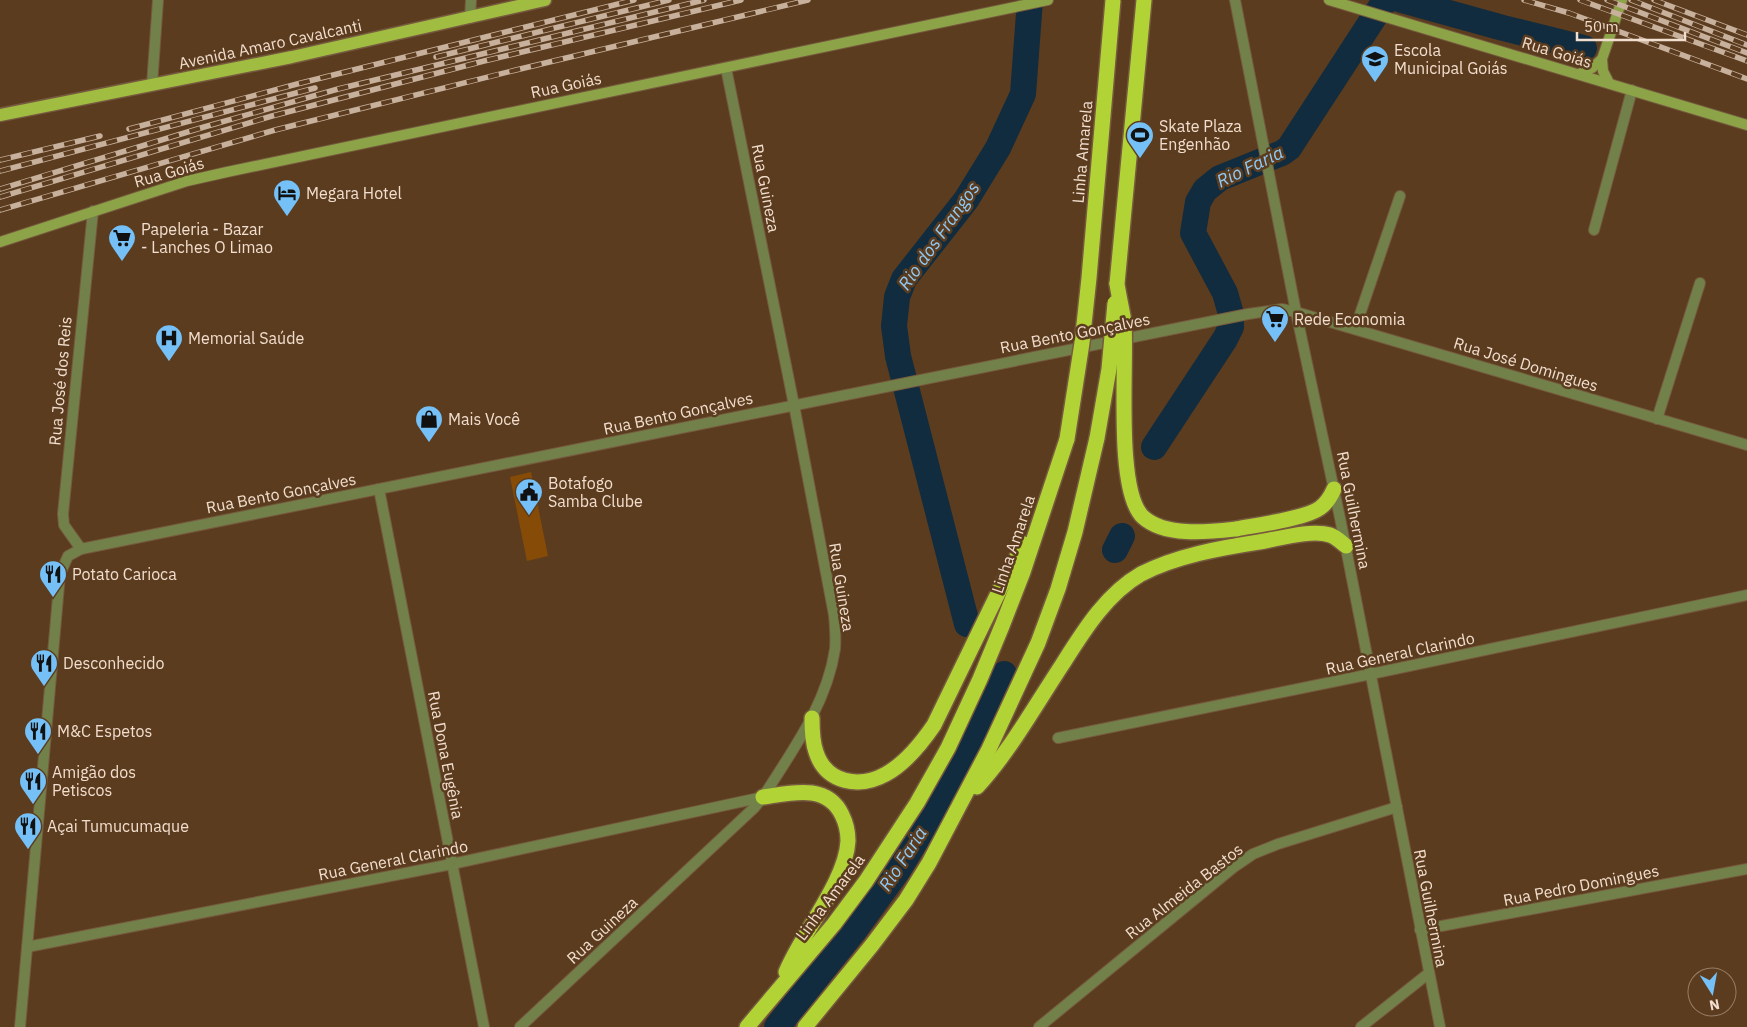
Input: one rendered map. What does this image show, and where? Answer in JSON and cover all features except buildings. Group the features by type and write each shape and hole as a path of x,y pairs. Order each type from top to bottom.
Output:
{"highway":[{"name":"Linha Amarela","path":"747,1027 834,924 866,881 917,803 948,748 980,679 1022,572 1068,439 1089,278 1113,0"},
{"path":"805,1027 867,952 906,900 928,863 989,749 1045,625 1058,589 1075,532 1104,404 1109,369 1144,0"},
{"path":"1117,284 1124,322 1128,481 1136,508 1144,518 1158,526 1175,530 1196,532 1236,528 1308,515 1328,501 1334,489"},
{"path":"812,718 815,751 821,765 832,775 844,782 858,783 869,781 886,774 903,762 920,746 934,725 1003,583 1042,512"},
{"path":"960,805 995,764 1099,611 1118,591 1141,575 1174,562 1205,553 1310,534 1328,535 1346,546"},
{"path":"764,797 798,792 814,792 834,803 847,826 846,856 832,888 798,947 780,987"}],"main road":[{"name":"Avenida Amaro Cavalcanti","path":"0,115 292,57 545,0"},
{"name":"Rua Goiás","path":"1329,0 1747,125"},
{"path":"1609,83 1603,71 1602,59 1622,0"},
{"name":"Rua Goiás","path":"0,242 187,181 1045,1"},
{"path":"1579,74 1592,68 1602,59"}],"street":[{"path":"152,85 158,0"},
{"path":"470,18 471,0"},
{"name":"Rua Guilhermina","path":"1235,0 1296,312 1346,546 1440,1027"},
{"name":"Rua Guineza","path":"520,1027 764,797 812,718 829,674 835,650 834,615 794,404 726,68"},
{"path":"1594,230 1632,90"},
{"path":"1355,329 1400,196"},
{"name":"Rua José dos Reis","path":"81,549 64,525 63,514 93,211"},
{"path":"1657,419 1700,283"},
{"name":"Rua Bento Gonçalves","path":"27,947 60,574 68,556 81,549 1248,314 1282,309 1296,312"},
{"name":"Rua José Domingues","path":"1296,312 1747,445"},
{"name":"Rua Dona Eugênia","path":"379,489 484,1027"},
{"name":"Rua General Clarindo","path":"1058,738 1747,594"},
{"name":"Rua General Clarindo","path":"27,947 452,864 764,797"},
{"name":"Rua Almeida Bastos","path":"1039,1027 1227,873 1253,854 1278,844 1396,807"},
{"name":"Rua Pedro Domingues","path":"1420,930 1747,869"},
{"path":"20,1027 27,947"},
{"path":"1361,1027 1429,973"}],"shaded area":[{"name":"Botafogo Samba Clube","path":"531,472 548,556 527,561 510,477"}],"waterway":[{"name":"Rio dos Frangos","path":"967,624 898,356 894,326 897,297 904,279 966,200 998,148 1023,94 1030,0"},
{"name":"Rio Faria","path":"1154,447 1231,327 1231,314 1225,293 1193,233 1198,202 1205,190 1220,178 1282,153 1289,148 1384,2 1388,0"},
{"name":"Rio Faria","path":"1402,0 1584,48"},
{"name":"Rio Faria","path":"1115,550 1122,536"},
{"name":"Rio Faria","path":"777,1027 853,932 898,870 947,789 1004,674"}],"railway":[{"path":"129,129 297,84 634,0"},
{"path":"436,57 669,0"},
{"path":"0,189 204,127 338,89 704,0"},
{"path":"0,197 272,116 484,61 741,0"},
{"path":"0,210 275,130 808,0"},
{"path":"1524,0 1569,13 1747,79"},
{"path":"1580,0 1747,61"},
{"path":"1607,0 1747,53"},
{"path":"1631,0 1747,45"},
{"path":"1654,0 1747,35"},
{"path":"0,171 315,88"},
{"path":"0,160 100,136"}],"place":[{"name":"Escola Municipal Goiás","path":"1375,83"},
{"name":"Skate Plaza Engenhão","path":"1140,159"},
{"name":"Megara Hotel","path":"287,217"},
{"name":"Papeleria - Bazar - Lanches O Limao","path":"122,262"},
{"name":"Rede Economia","path":"1275,343"},
{"name":"Memorial Saúde","path":"169,362"},
{"name":"Mais Você","path":"429,443"},
{"name":"Botafogo Samba Clube","path":"529,516"},
{"name":"Potato Carioca","path":"53,598"},
{"name":"Desconhecido","path":"44,687"},
{"name":"M&C Espetos","path":"38,755"},
{"name":"Amigão dos Petiscos","path":"33,805"},
{"name":"Açai Tumucumaque","path":"28,850"}]}
